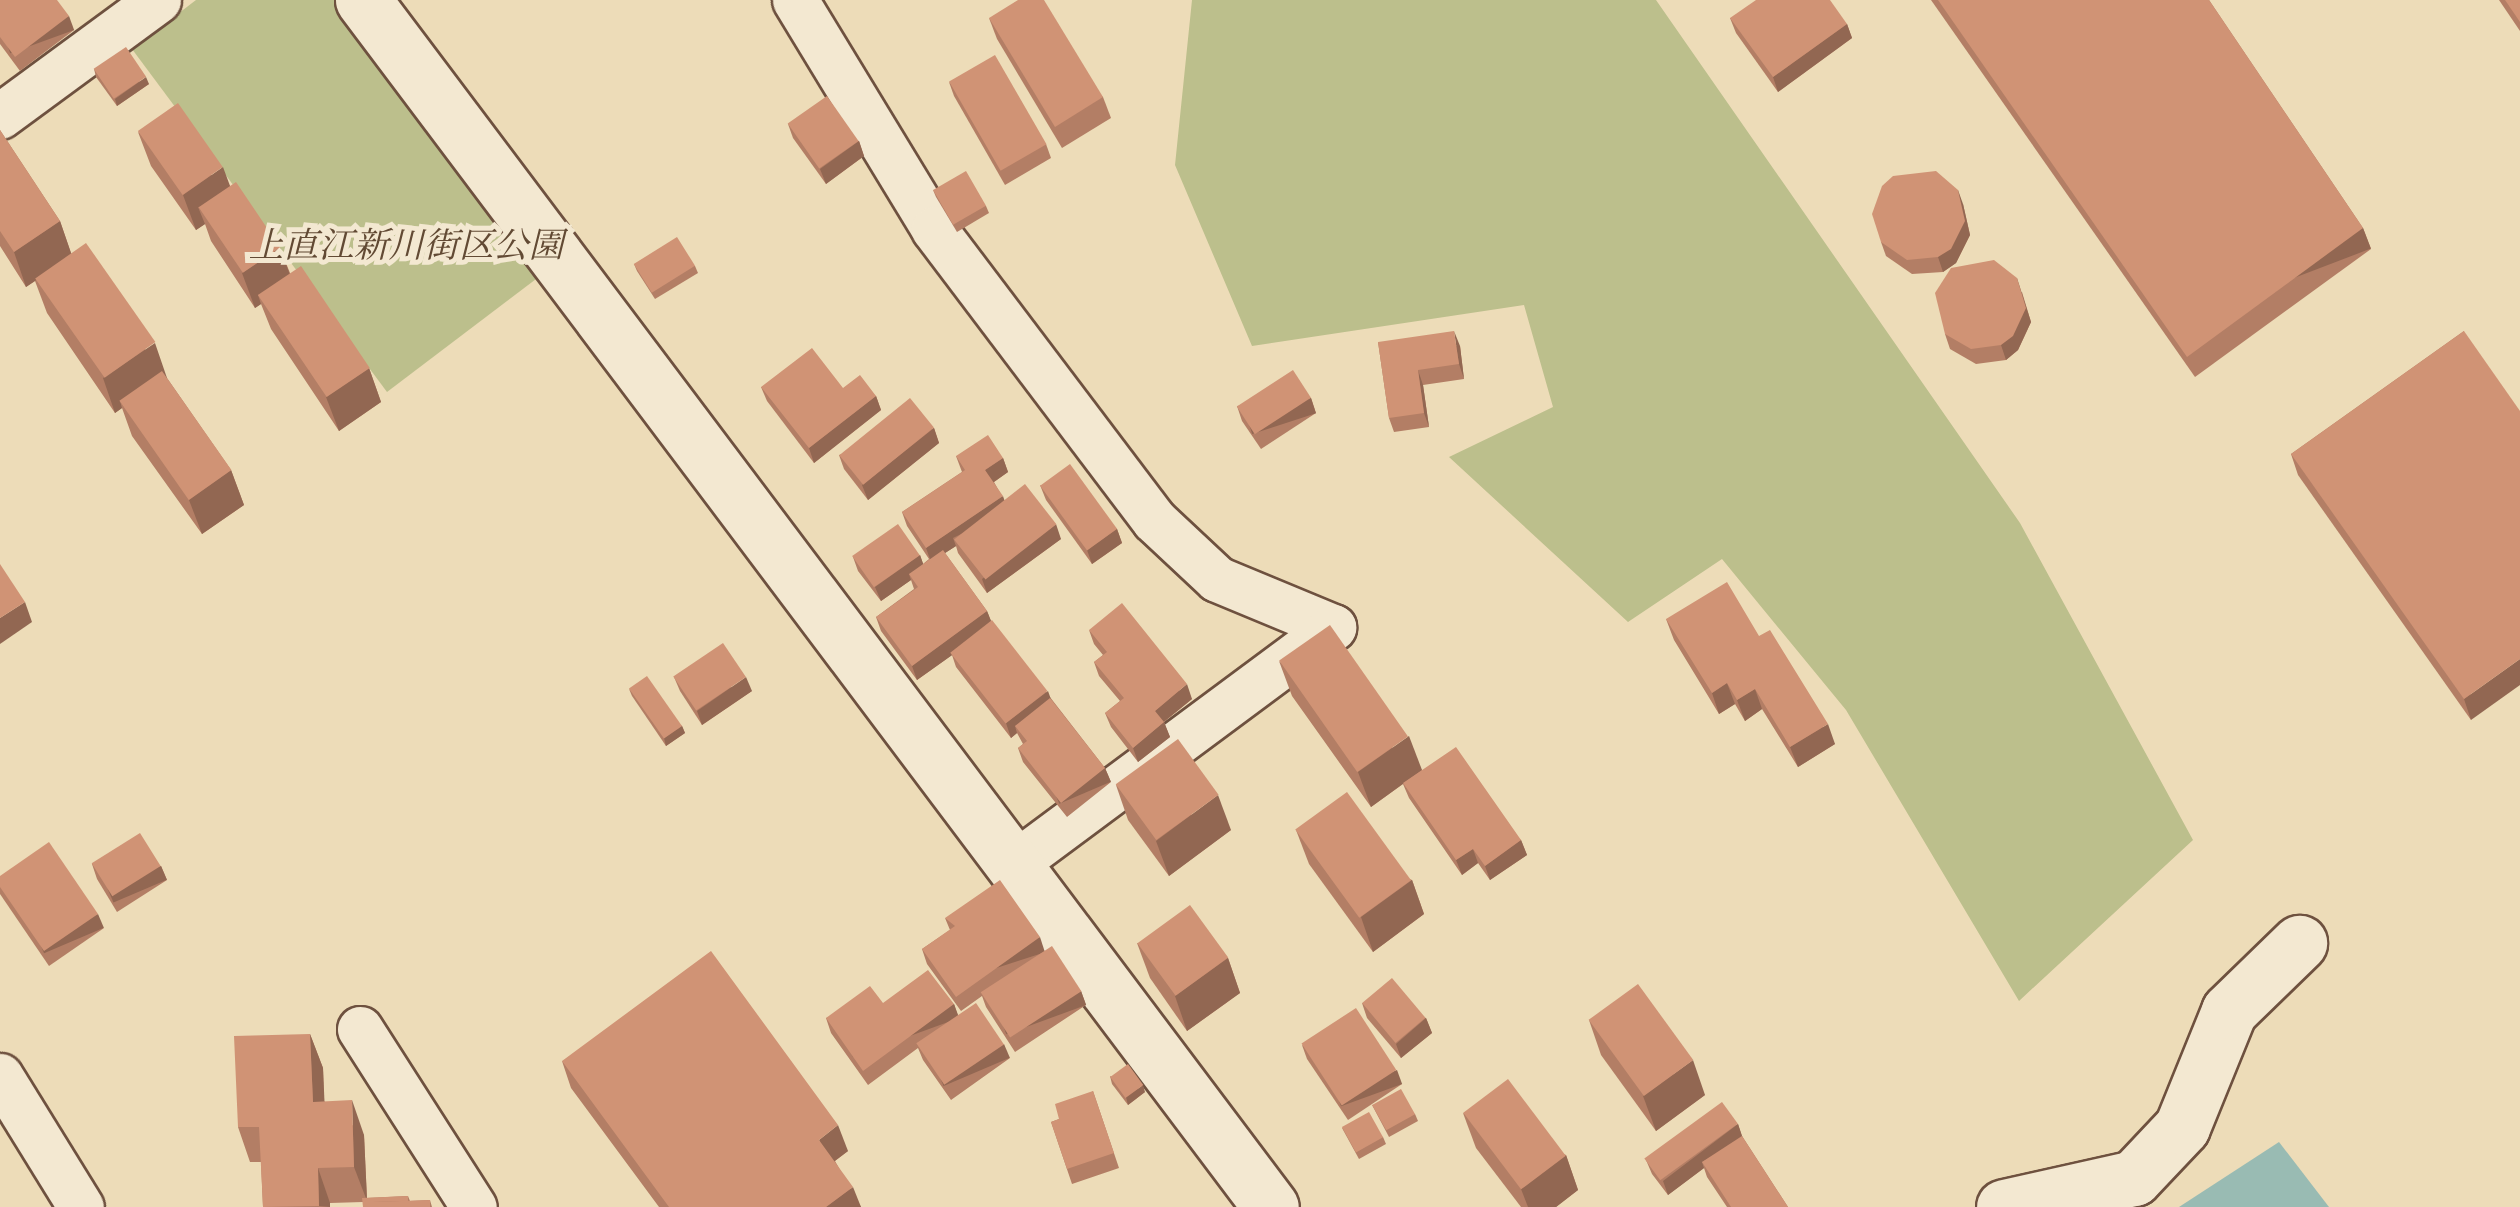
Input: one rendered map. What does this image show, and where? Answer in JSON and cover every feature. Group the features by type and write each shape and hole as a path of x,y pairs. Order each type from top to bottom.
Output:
{"street":[{"path":"1,113 158,0"},
{"path":"363,0 1016,862 1270,1207"},
{"path":"795,0 934,229 1154,520 1217,580 1333,627 1016,862"},
{"path":"2004,1207 2134,1178 2182,1127 2229,1011 2299,943"},
{"path":"360,1029 474,1207"},
{"path":"0,1076 82,1207"}],"green space":[{"name":"上直江新川街区公園","path":"196,0 340,0 548,270 387,392 132,49"},
{"path":"1192,0 1656,0 2020,523 2193,840 2019,1001 1846,710 1722,559 1628,622 1449,457 1553,407 1524,305 1252,346 1175,165"}],"water":[{"path":"2279,1142 2329,1207 2179,1207"}],"building":[{"path":"0,0 57,0 69,16 15,57 0,37"},
{"path":"1018,0 1044,0 1103,97 1055,127 989,18"},
{"path":"1756,0 1830,0 1847,24 1773,77 1730,18"},
{"path":"1938,0 2209,0 2363,228 2187,357"},
{"path":"2505,0 2520,0 2520,22"},
{"path":"126,47 146,77 114,99 94,69"},
{"path":"995,55 1046,144 1001,171 949,82"},
{"path":"827,96 859,141 819,169 788,124"},
{"path":"178,103 223,167 183,195 138,131"},
{"path":"0,130 60,221 14,252 0,231"},
{"path":"966,171 986,206 953,225 933,190"},
{"path":"1936,171 1958,190 1965,221 1951,249 1938,257 1907,260 1881,242 1872,214 1882,186 1893,176"},
{"path":"236,182 280,247 243,273 199,207"},
{"path":"677,237 695,266 652,293 634,264"},
{"path":"86,243 155,342 105,378 35,279"},
{"path":"1994,260 2017,278 2026,308 2013,336 2001,345 1971,349 1945,334 1935,293 1951,268"},
{"path":"301,266 370,368 327,397 258,295"},
{"path":"1454,331 1459,364 1418,370 1424,413 1389,418 1378,342"},
{"path":"2464,331 2520,411 2520,659 2464,699 2291,454"},
{"path":"812,348 843,388 860,375 876,396 809,448 761,387"},
{"path":"1293,370 1311,398 1255,434 1237,406"},
{"path":"162,371 231,470 189,500 119,401"},
{"path":"910,398 934,428 863,485 839,455"},
{"path":"988,435 1003,458 985,470 1003,496 926,548 902,512 965,470 956,456"},
{"path":"1070,464 1117,529 1087,550 1040,486"},
{"path":"1025,484 1056,524 985,580 954,539"},
{"path":"898,524 920,555 874,587 852,556"},
{"path":"943,550 987,611 912,666 876,617 918,587 909,574"},
{"path":"0,564 25,602 0,618"},
{"path":"1727,582 1759,636 1770,630 1828,724 1790,747 1755,689 1737,700 1727,683 1712,693 1666,619"},
{"path":"1122,603 1187,684 1155,711 1164,722 1133,748 1105,713 1124,698 1094,662 1107,652 1089,630"},
{"path":"992,620 1047,691 1006,724 950,653"},
{"path":"1330,625 1408,736 1357,772 1279,661"},
{"path":"723,643 746,677 696,711 673,677"},
{"path":"647,676 682,726 664,739 629,689"},
{"path":"1050,698 1105,768 1061,803 1018,748 1027,741 1015,726"},
{"path":"1178,739 1219,795 1156,840 1116,784"},
{"path":"1456,747 1521,840 1485,866 1473,849 1456,860 1403,783"},
{"path":"1347,792 1411,880 1359,918 1295,830"},
{"path":"140,833 161,866 112,896 92,863"},
{"path":"49,842 98,914 44,951 0,887 0,876"},
{"path":"1000,880 1040,937 956,997 922,949 955,926 945,918"},
{"path":"1190,905 1228,958 1176,996 1137,943"},
{"path":"1052,946 1081,991 1010,1038 981,992"},
{"path":"711,951 838,1125 819,1140 853,1187 826,1207 669,1207 562,1061"},
{"path":"928,970 954,1004 863,1071 826,1018 870,986 883,1003"},
{"path":"1392,978 1425,1018 1396,1043 1362,1003"},
{"path":"1638,984 1693,1060 1644,1096 1589,1020"},
{"path":"976,1003 1004,1044 944,1085 916,1043"},
{"path":"1356,1008 1396,1070 1342,1105 1301,1043"},
{"path":"310,1034 313,1102 352,1100 354,1167 318,1168 319,1206 263,1207 259,1127 238,1127 234,1036"},
{"path":"1128,1064 1143,1085 1125,1098 1110,1077"},
{"path":"1508,1079 1566,1156 1521,1189 1463,1113"},
{"path":"1401,1089 1415,1114 1386,1130 1372,1105"},
{"path":"1093,1091 1114,1153 1067,1169 1051,1122 1059,1119 1055,1104"},
{"path":"1722,1102 1738,1124 1660,1180 1644,1158"},
{"path":"1369,1112 1383,1137 1356,1152 1342,1127"},
{"path":"1742,1136 1788,1207 1731,1207 1702,1162"},
{"path":"408,1196 408,1201 373,1202 373,1207 363,1207 362,1198"},
{"path":"430,1200 430,1207 373,1207 373,1202"}]}
